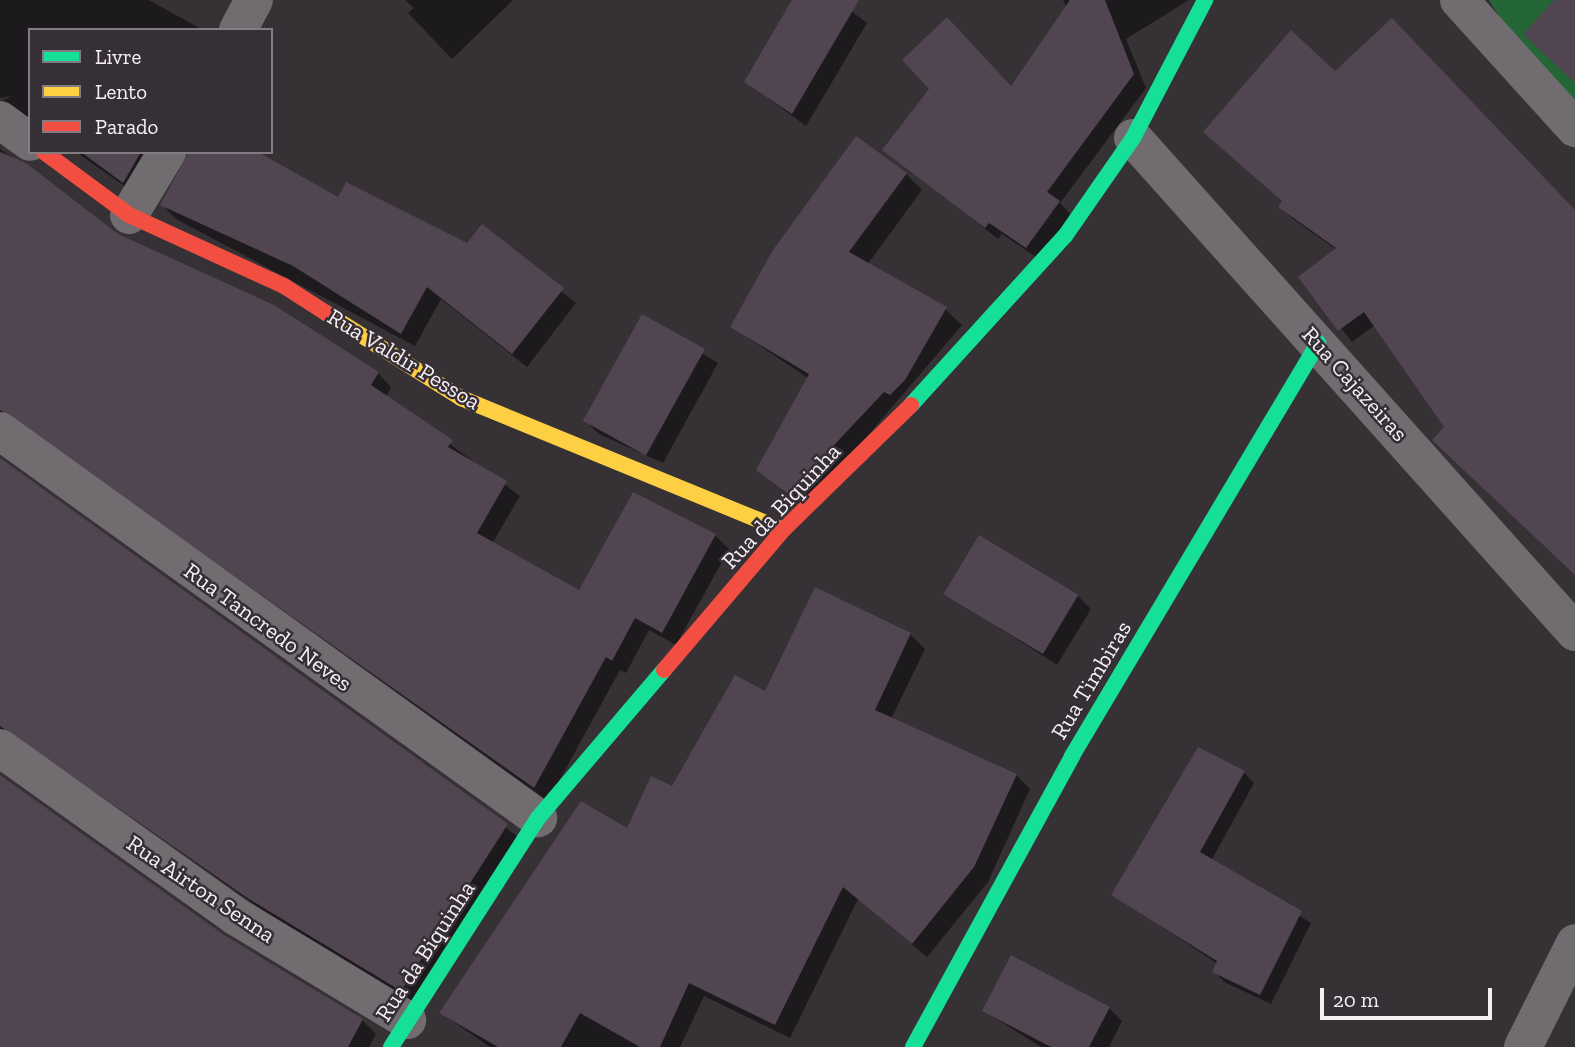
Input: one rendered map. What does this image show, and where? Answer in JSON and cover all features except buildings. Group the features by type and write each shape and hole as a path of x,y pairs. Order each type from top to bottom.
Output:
{"street":[{"path":"239,28 254,0"},
{"name":"Rua da Biquinha","path":"399,1033 538,818 783,530 1014,297 1133,138 1205,0"},
{"path":"1459,0 1575,128"},
{"path":"0,120 28,141"},
{"name":"Rua Cajazeiras","path":"1133,138 1575,632"},
{"name":"Rua Valdir Pessoa","path":"47,154 129,215 284,286 461,398 783,530"},
{"path":"129,215 166,154"},
{"name":"Rua Timbiras","path":"913,1047 1072,756 1318,343"},
{"name":"Rua Tancredo Neves","path":"0,431 538,818"},
{"name":"Rua Airton Senna","path":"0,748 399,1033"},
{"path":"1523,1047 1575,943"}],"green space":[{"path":"1489,0 1575,0 1575,137"}],"traffic: fast":[{"path":"911,405 1065,236 1133,138 1205,0"},
{"path":"913,1047 1072,756 1318,343"},
{"path":"391,1047 538,818 664,670"}],"traffic: slow":[{"path":"326,313 461,398 783,530"}],"traffic: jam":[{"path":"47,154 129,215 284,286 326,313"},
{"path":"664,670 783,530 911,405"}]}
